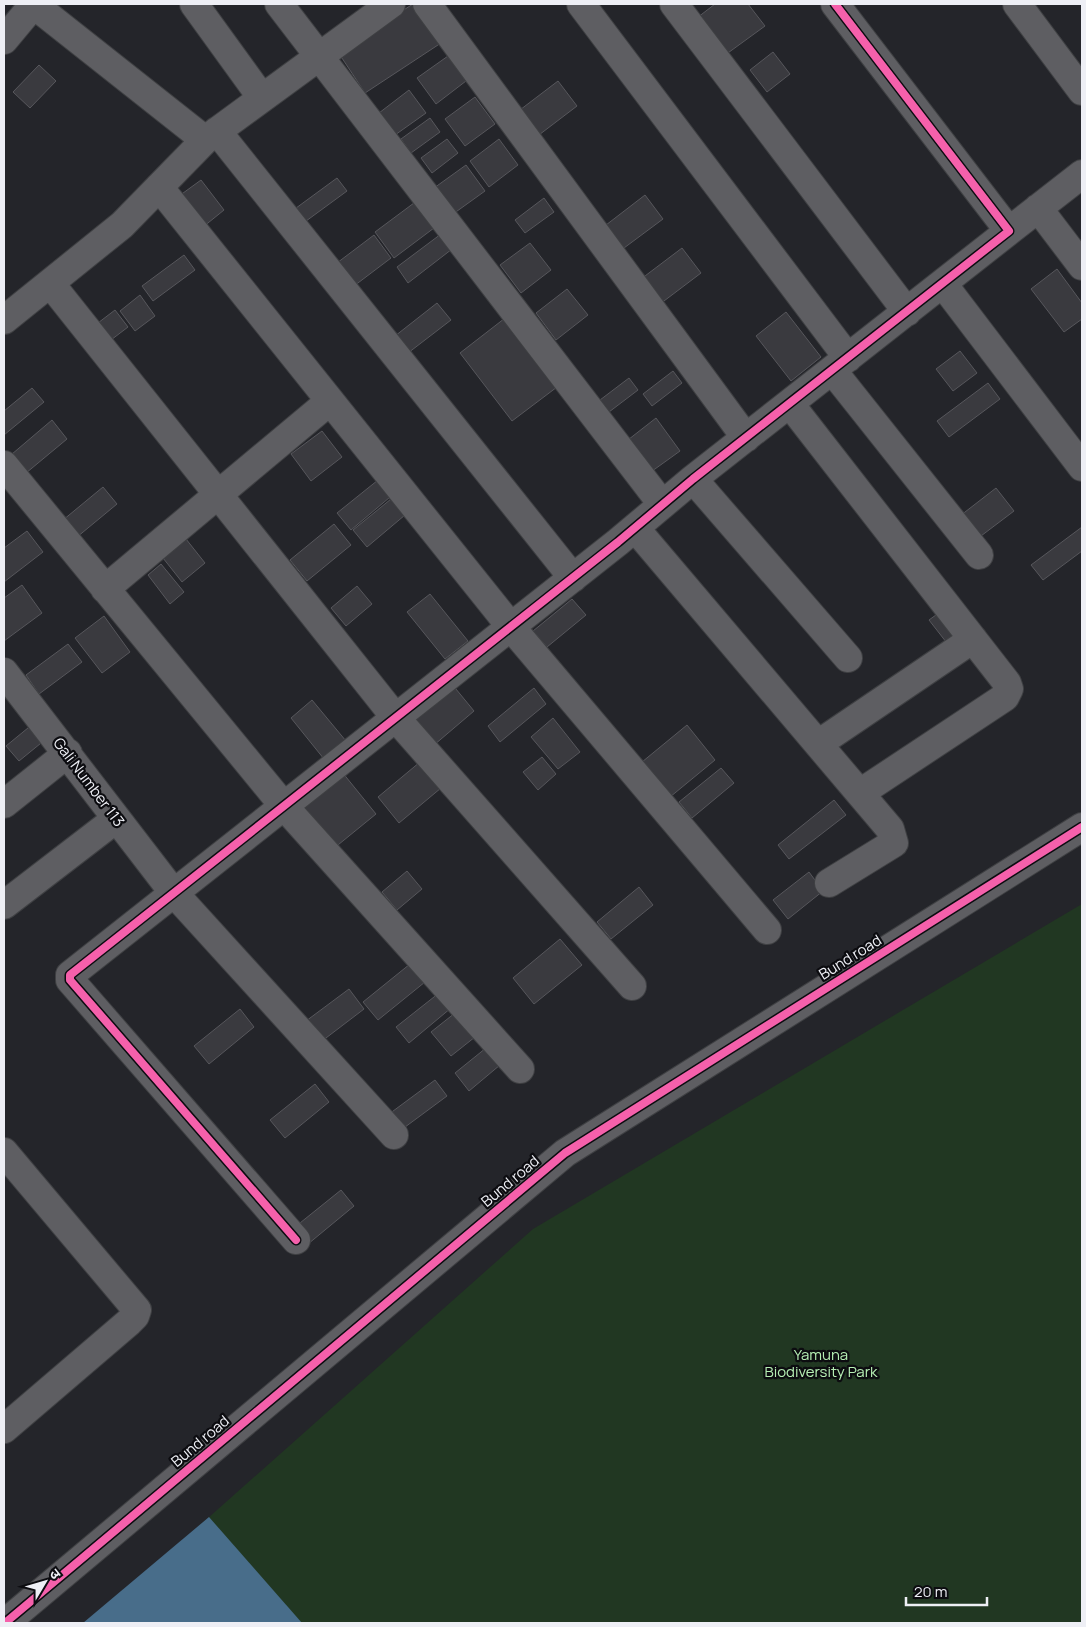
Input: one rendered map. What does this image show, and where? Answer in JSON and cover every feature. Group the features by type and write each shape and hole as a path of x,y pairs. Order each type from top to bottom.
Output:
{"street":[{"path":"4,40 34,4 211,136 573,578"},
{"path":"194,4 262,98"},
{"path":"279,4 662,504"},
{"path":"4,320 122,225 211,136 391,4"},
{"path":"427,4 746,438"},
{"path":"581,4 979,555"},
{"path":"674,4 907,312"},
{"path":"835,4 1009,231"},
{"path":"1017,4 1082,92"},
{"path":"296,1240 70,980 73,972 573,578 693,479 1082,174"},
{"path":"159,187 510,627 767,930"},
{"path":"1038,208 1082,266"},
{"path":"50,283 395,717 632,986"},
{"path":"942,284 1082,467"},
{"path":"105,589 330,401"},
{"path":"790,404 1007,684 1008,694 860,793"},
{"path":"4,465 283,805 520,1069"},
{"path":"693,479 848,658"},
{"path":"635,528 890,829 894,843 828,883"},
{"path":"818,744 973,639"},
{"name":"Gali Number 113","path":"5,675 68,753 173,892 394,1135"},
{"path":"4,804 68,753"},
{"path":"4,905 116,819"},
{"name":"Bund road","path":"5,1623 565,1153 1082,827"},
{"path":"4,1152 137,1310 135,1316 129,1322 4,1429"}],"green space":[{"name":"Yamuna Biodiversity Park","path":"1082,904 1082,1623 90,1623 533,1229"}],"water":[{"path":"209,1517 302,1623 83,1623"}],"building":[{"path":"415,4 441,43 365,93 338,52"},
{"path":"715,4 748,4 765,26 721,58 693,21"},
{"path":"773,52 790,74 767,92 750,70"},
{"path":"448,56 466,81 436,104 417,78"},
{"path":"39,65 56,81 30,108 13,92"},
{"path":"558,81 577,106 531,141 512,116"},
{"path":"409,90 426,113 395,135 379,113"},
{"path":"475,97 495,124 465,146 445,119"},
{"path":"430,118 440,132 411,153 401,139"},
{"path":"447,139 458,153 432,173 421,158"},
{"path":"499,139 518,165 489,187 470,161"},
{"path":"466,165 485,191 453,214 434,188"},
{"path":"337,178 347,191 302,224 292,211"},
{"path":"201,180 224,210 203,227 179,196"},
{"path":"645,195 663,219 624,248 606,225"},
{"path":"422,197 442,222 394,258 375,232"},
{"path":"544,198 554,212 525,233 515,220"},
{"path":"445,231 456,246 408,283 397,267"},
{"path":"374,235 391,258 346,292 329,269"},
{"path":"530,243 551,270 521,293 500,265"},
{"path":"682,248 701,273 660,304 641,279"},
{"path":"184,255 195,270 153,301 142,286"},
{"path":"1057,269 1082,303 1082,319 1064,332 1031,289"},
{"path":"567,289 588,315 556,340 536,313"},
{"path":"140,295 155,316 135,331 120,311"},
{"path":"437,303 451,320 408,353 395,336"},
{"path":"115,310 128,327 107,343 94,326"},
{"path":"786,312 821,357 791,381 756,336"},
{"path":"509,315 561,384 512,421 460,353"},
{"path":"960,351 977,373 953,391 936,369"},
{"path":"673,371 682,383 652,406 643,394"},
{"path":"629,378 638,390 609,412 600,400"},
{"path":"988,383 1000,399 949,437 937,421"},
{"path":"32,388 44,402 4,435 4,411"},
{"path":"656,418 680,451 648,474 624,443"},
{"path":"52,420 67,439 20,478 5,460"},
{"path":"322,431 342,457 311,481 291,454"},
{"path":"383,476 396,492 351,530 337,513"},
{"path":"103,487 117,504 71,542 57,525"},
{"path":"996,488 1014,511 973,542 956,519"},
{"path":"391,499 405,515 367,547 353,530"},
{"path":"334,524 351,545 307,581 290,560"},
{"path":"1082,527 1082,551 1043,580 1031,565"},
{"path":"27,531 43,552 4,582 4,548"},
{"path":"186,539 205,563 182,582 163,558"},
{"path":"161,564 184,592 170,604 148,575"},
{"path":"22,585 42,613 4,641 4,598"},
{"path":"357,586 372,604 346,626 331,608"},
{"path":"430,594 468,641 445,659 407,612"},
{"path":"572,599 586,615 547,647 533,631"},
{"path":"947,607 967,634 950,647 929,620"},
{"path":"104,616 130,652 102,673 75,638"},
{"path":"68,644 82,662 39,694 26,675"},
{"path":"451,683 474,711 434,745 410,717"},
{"path":"534,688 546,704 500,742 488,726"},
{"path":"312,700 346,741 324,759 291,718"},
{"path":"553,718 580,752 558,769 531,737"},
{"path":"34,723 46,739 19,761 6,746"},
{"path":"687,725 715,760 670,797 642,762"},
{"path":"426,757 447,783 399,823 378,797"},
{"path":"542,757 556,774 538,790 523,772"},
{"path":"721,768 734,783 692,818 679,802"},
{"path":"342,772 376,814 333,849 299,808"},
{"path":"834,800 846,815 789,859 778,845"},
{"path":"407,871 422,889 397,910 382,892"},
{"path":"809,872 823,891 788,919 773,900"},
{"path":"639,887 653,905 611,939 597,922"},
{"path":"560,939 582,965 534,1004 513,978"},
{"path":"410,964 425,982 378,1020 363,1002"},
{"path":"349,989 364,1009 322,1041 306,1021"},
{"path":"439,993 451,1008 409,1043 396,1027"},
{"path":"240,1009 254,1027 209,1064 194,1046"},
{"path":"455,1013 475,1037 451,1056 431,1032"},
{"path":"486,1048 500,1065 469,1091 455,1073"},
{"path":"435,1080 447,1096 397,1133 385,1117"},
{"path":"315,1084 329,1102 285,1138 270,1120"},
{"path":"341,1190 354,1206 308,1244 295,1227"}],"cycle path":[{"path":"296,1240 70,980 70,975 618,542 693,479 1009,231 835,4"},
{"path":"5,1623 565,1153 1082,827"}]}
